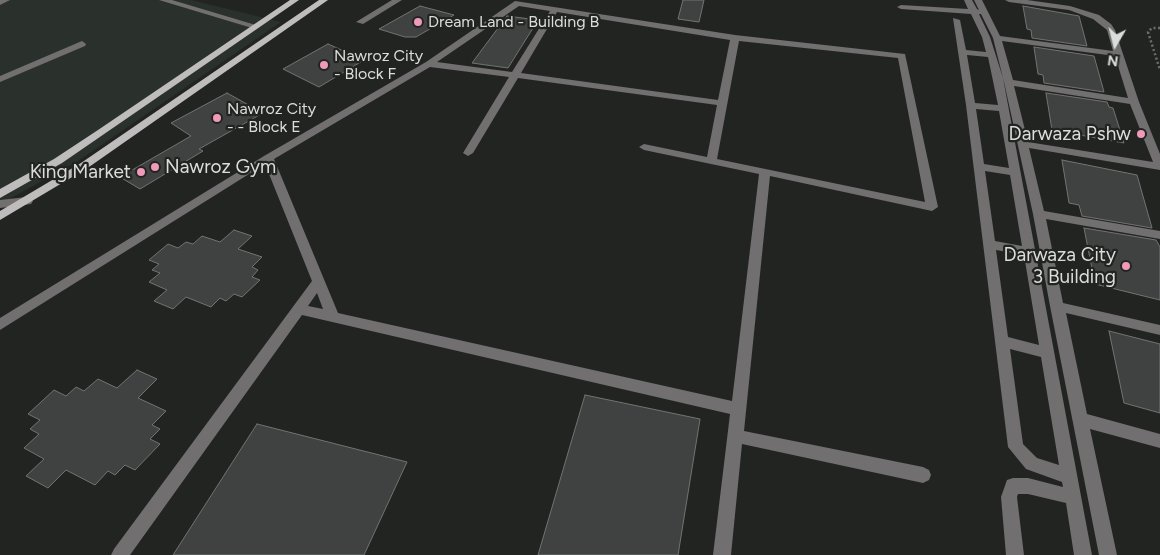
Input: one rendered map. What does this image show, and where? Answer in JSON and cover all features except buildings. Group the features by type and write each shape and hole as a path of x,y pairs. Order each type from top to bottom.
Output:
{"main road":[{"path":"0,194 102,132 295,0"},
{"path":"0,216 53,186 120,142 324,0"},
{"path":"33,175 38,183 53,186"}],"street":[{"path":"0,3 6,0"},
{"path":"163,0 255,26"},
{"path":"360,22 398,0"},
{"path":"968,0 980,8 997,38 1009,82 1039,214 1056,306 1108,555"},
{"path":"1009,0 1061,6 1096,17 1111,30 1134,102 1160,166"},
{"path":"0,325 268,158 429,64 518,3 735,38 902,56 932,207 644,148"},
{"path":"901,7 980,8"},
{"path":"980,8 1004,109 1083,555"},
{"path":"468,153 555,9"},
{"path":"956,20 964,52 1016,447 1032,464 1068,476"},
{"path":"711,161 735,38"},
{"path":"997,38 1119,54"},
{"path":"0,79 82,44"},
{"path":"964,52 991,55"},
{"path":"429,64 516,74 723,103"},
{"path":"1009,82 1134,102"},
{"path":"971,105 1004,109"},
{"path":"1023,144 1160,166"},
{"path":"268,158 333,316"},
{"path":"979,166 1016,173"},
{"path":"722,555 765,172"},
{"path":"0,204 27,201"},
{"path":"1039,214 1160,235"},
{"path":"988,244 1030,252"},
{"path":"120,555 319,281"},
{"path":"1056,306 1160,330"},
{"path":"299,309 739,409"},
{"path":"1001,341 1047,353"},
{"path":"1080,419 1160,441"},
{"path":"736,436 923,476"},
{"path":"1016,555 1009,497 1013,486 1028,486 1072,497"}],"path":[{"path":"1160,28 1150,28 1148,32 1160,70"}],"shaded area":[{"path":"0,0 191,0 281,22 75,163 0,204"}],"place":[{"name":"Dream Land - Building B","path":"418,22"},
{"name":"Nawroz City - Block F","path":"324,65"},
{"name":"Nawroz City - - Block E","path":"217,118"},
{"name":"Darwaza Pshw","path":"1141,134"},
{"name":"Nawroz Gym","path":"155,167"},
{"name":"King Market","path":"141,172"},
{"name":"Darwaza City 3 Building","path":"1126,266"}]}
